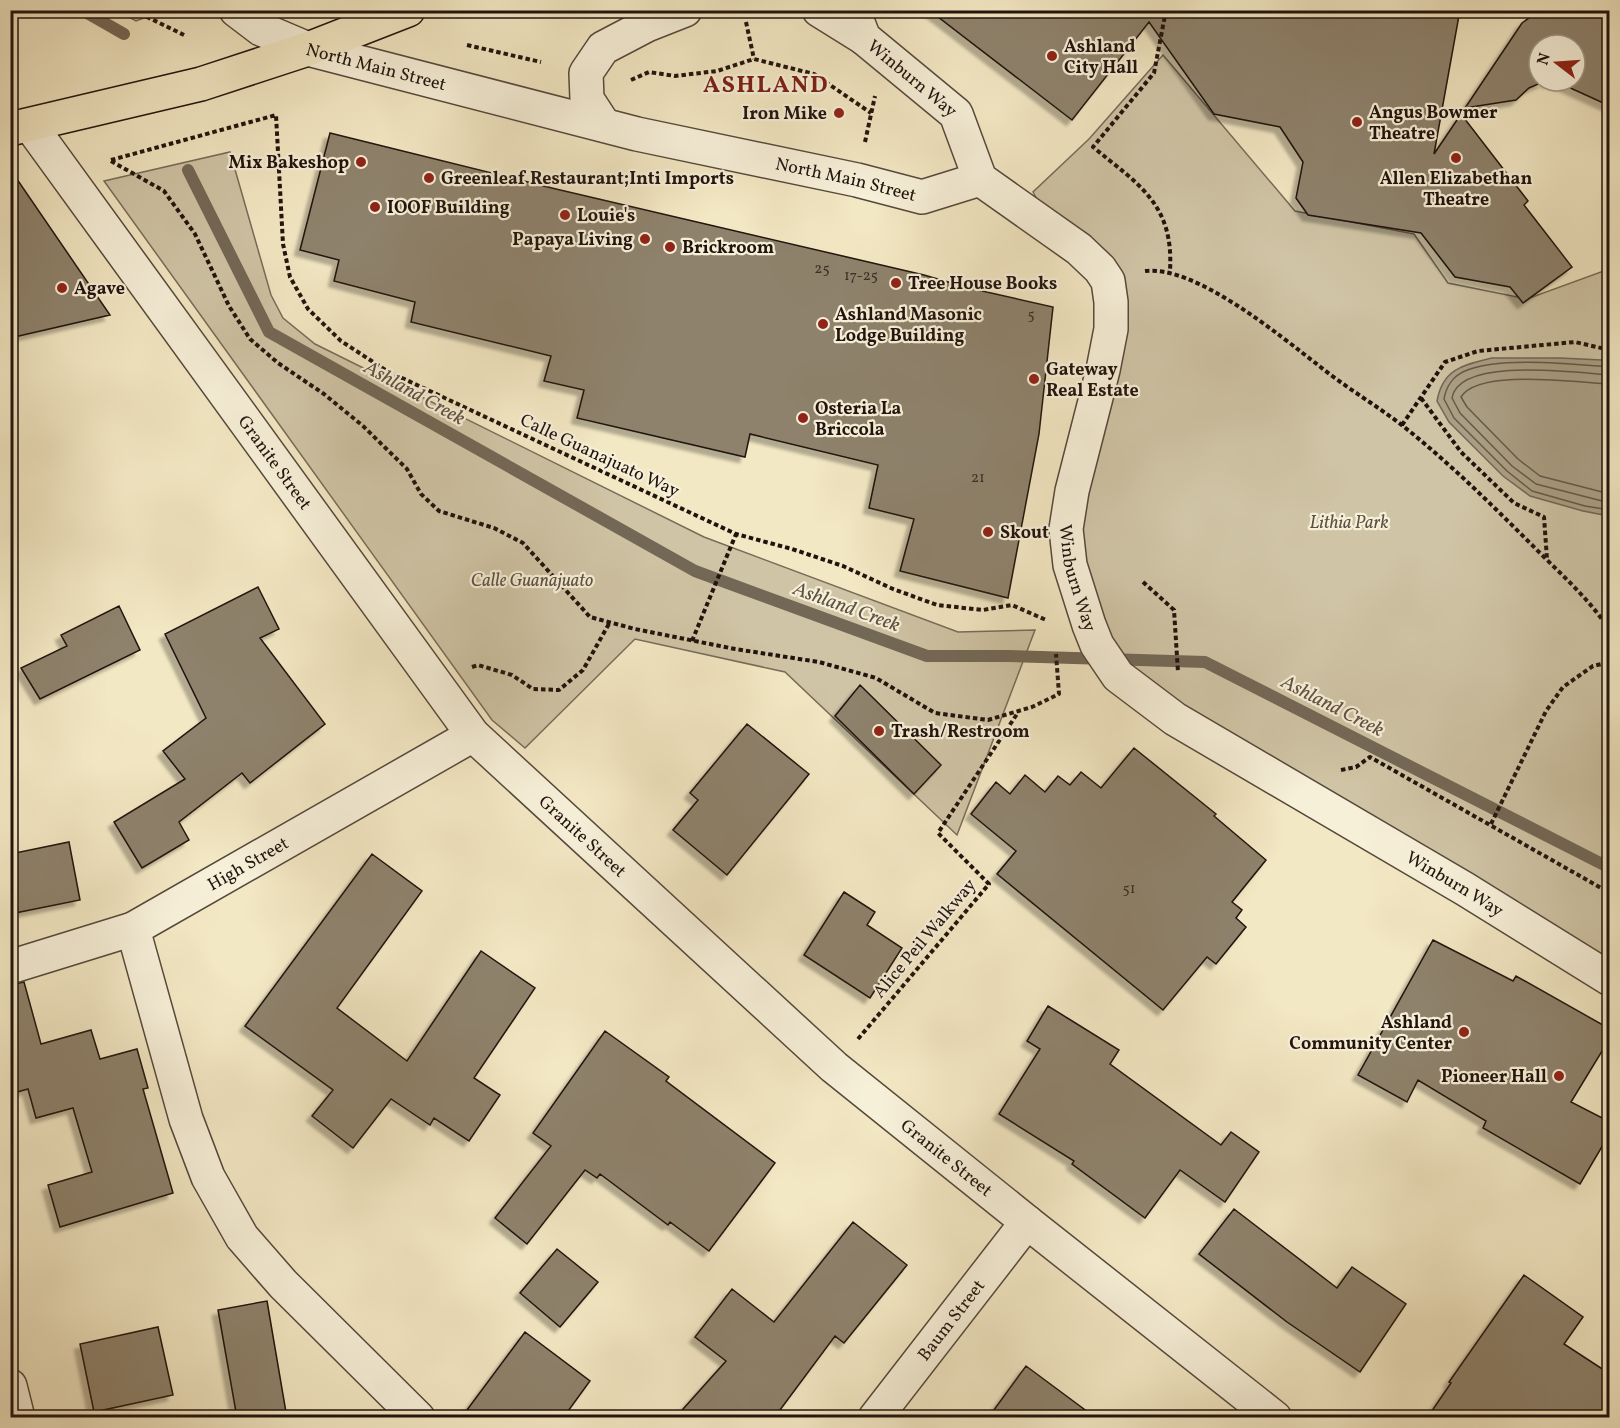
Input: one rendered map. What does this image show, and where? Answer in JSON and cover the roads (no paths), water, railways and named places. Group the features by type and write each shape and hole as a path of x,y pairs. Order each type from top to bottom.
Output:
{"main road":[{"path":"308,49 359,20 408,10"},
{"name":"North Main Street","path":"20,127 201,84 308,49"}],"street":[{"path":"236,10 261,29 308,49"},
{"path":"604,125 586,99 586,73 603,48 647,25 685,10"},
{"path":"819,10 859,24"},
{"path":"359,20 365,64"},
{"name":"Winburn Way","path":"859,24 956,114 980,179 1079,249 1100,269 1108,282 1111,329 1103,370 1072,491 1066,529 1070,565 1097,645 1118,676 1175,719 1465,890 1610,979"},
{"name":"North Main Street","path":"308,49 604,125 857,180 922,197 980,179"},
{"name":"Granite Street","path":"20,127 473,735 834,1066 1275,1418"},
{"name":"High Street","path":"10,966 133,929 473,735"},
{"path":"133,929 186,1119 208,1177 242,1237 283,1284 418,1418"},
{"name":"Baum Street","path":"875,1418 1027,1222"},
{"path":"10,1386 18,1418"}],"water":[{"path":"1492,358 1560,358 1609,362 1609,516 1530,496 1503,476 1449,422 1437,401 1444,381 1464,366"}],"waterway":[{"name":"Ashland Creek","path":"82,10 124,34"},
{"name":"Ashland Creek","path":"188,170 269,332 695,571 927,656 1205,662 1610,868"}],"place":[{"name":"Ashland City Hall","path":"1052,56"},
{"name":"Iron Mike","path":"839,113"},
{"name":"Angus Bowmer Theatre","path":"1357,122"},
{"name":"Allen Elizabethan Theatre","path":"1456,158"},
{"name":"Mix Bakeshop","path":"361,162"},
{"name":"Greenleaf Restaurant;Inti Imports","path":"429,178"},
{"name":"IOOF Building","path":"375,207"},
{"name":"Louie's","path":"565,215"},
{"name":"Papaya Living","path":"645,239"},
{"name":"Brickroom","path":"670,247"},
{"name":"Tree House Books","path":"896,283"},
{"name":"Agave","path":"62,288"},
{"name":"Ashland Masonic Lodge Building","path":"823,324"},
{"name":"Gateway Real Estate","path":"1034,379"},
{"name":"Osteria La Briccola","path":"803,418"},
{"name":"Skout","path":"988,532"},
{"name":"Trash/Restroom","path":"879,731"},
{"name":"Ashland Community Center","path":"1464,1032"},
{"name":"Pioneer Hall","path":"1559,1076"}],"district":[{"name":"ASHLAND","path":"766,84"}],"park label":[{"name":"Lithia Park","path":"1349,522"},
{"name":"Calle Guanajuato","path":"532,580"}]}
